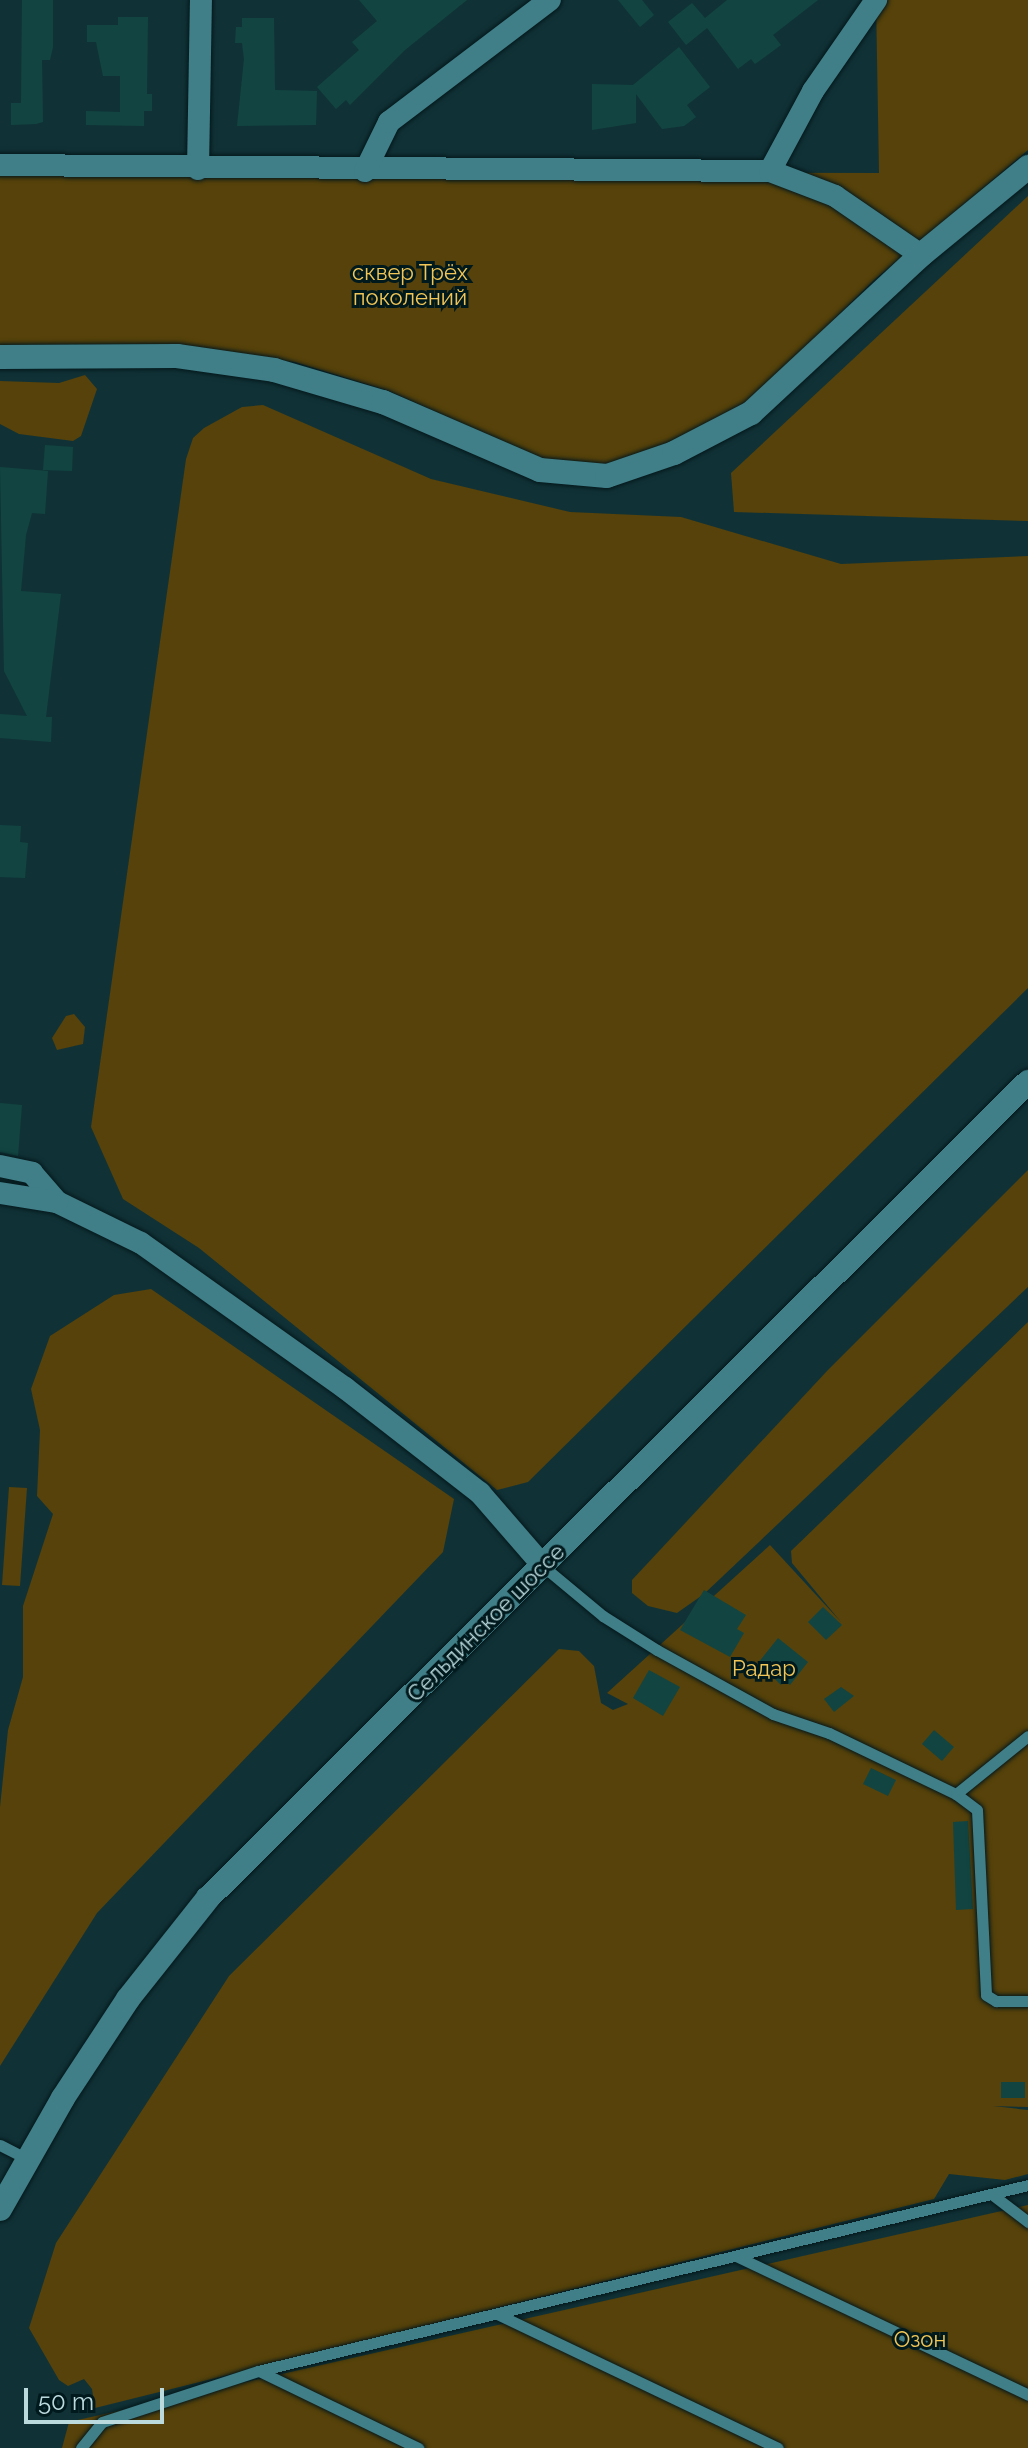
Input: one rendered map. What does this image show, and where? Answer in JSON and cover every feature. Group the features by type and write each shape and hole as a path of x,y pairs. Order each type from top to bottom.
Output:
{"main road":[{"path":"0,357 177,356 274,370 383,402 540,470 607,476 674,453 751,413 921,255 1028,167"},
{"name":"Сельдинское шоссе","path":"0,2209 128,1999 208,1898 1028,1082"}],"street":[{"path":"365,171 389,122 550,0"},
{"path":"770,171 813,91 876,0"},
{"path":"198,169 203,2"},
{"path":"0,165 365,171 770,171 835,196 921,255"},
{"path":"0,1166 32,1173 57,1202"},
{"path":"0,1193 57,1202 141,1243 345,1388 480,1493 544,1567"}],"lane":[{"path":"544,1567 603,1616 763,1709 829,1733 956,1794 977,1810 981,1837 986,1995 996,2001 1028,2001"},
{"path":"956,1794 1028,1736"},
{"path":"0,2145 28,2159"},
{"path":"81,2448 102,2422 258,2371 994,2196 1028,2185"},
{"path":"994,2196 1028,2222"},
{"path":"738,2257 1028,2395"},
{"path":"497,2314 778,2448"},
{"path":"258,2371 418,2448"}],"green space":[{"name":"сквер Трёх поколений","path":"876,0 1028,0 1028,150 874,280 748,403 661,446 606,464 571,466 538,457 389,391 295,362 154,344 0,345 0,172 879,173"},
{"path":"1028,196 1028,521 734,512 731,473"},
{"path":"85,375 97,389 81,436 73,441 19,434 0,424 0,381 59,383"},
{"path":"263,405 431,479 570,512 681,517 841,564 1028,556 1028,988 528,1482 497,1490 199,1248 123,1199 91,1127 186,459 193,438 204,428 242,407"},
{"path":"74,1014 85,1027 83,1044 57,1050 52,1038 66,1016"},
{"path":"1028,1170 1028,1287 704,1594 677,1613 648,1606 632,1593 632,1580 827,1371"},
{"path":"151,1289 454,1499 443,1552 97,1913 0,2066 0,1807 8,1730 23,1677 23,1606 53,1514 37,1496 40,1430 31,1389 50,1336 114,1295"},
{"name":"Радар","path":"1028,1322 1028,2107 993,2106 1028,2110 1028,2174 1005,2180 949,2174 934,2199 95,2408 92,2389 84,2379 68,2386 59,2380 29,2328 56,2243 229,1976 559,1649 579,1651 594,1666 601,1703 613,1710 628,1704 607,1693 770,1545 841,1622 792,1563 791,1551"},
{"path":"9,1487 27,1488 20,1586 2,1585"},
{"name":"Озон","path":"1028,2205 1028,2448 62,2448 69,2422"}],"building":[{"path":"22,0 53,0 53,47 50,60 42,60 43,122 11,125 11,103 21,103"},
{"path":"359,0 467,0 405,50 350,105 346,100 336,109 317,87 359,50 352,42 377,21"},
{"path":"618,0 642,0 654,15 640,27"},
{"path":"727,0 818,0 773,35 781,45 755,64 751,59 738,69 707,28 686,45 668,22 692,3 705,18"},
{"path":"118,17 148,17 147,94 152,94 152,111 144,111 144,126 86,125 86,111 120,112 120,76 103,76 96,42 87,42 87,25 118,25"},
{"path":"242,18 274,18 275,90 317,91 316,125 237,126 244,59 242,43 235,43 236,27 242,27"},
{"path":"679,47 710,87 687,105 696,117 684,126 662,129 636,94 636,123 592,130 592,84 633,85"},
{"path":"45,445 73,447 72,471 43,470"},
{"path":"0,467 48,471 45,514 32,513 26,535 21,591 61,594 46,717 52,717 51,742 0,738 0,714 27,716 4,671"},
{"path":"0,825 21,826 20,842 28,843 25,878 0,877"},
{"path":"0,1103 22,1105 18,1156 0,1152"},
{"path":"704,1590 746,1615 737,1629 744,1633 730,1657 680,1630"},
{"path":"823,1607 842,1625 826,1640 808,1622"},
{"path":"778,1638 808,1662 790,1685 784,1680 781,1685 758,1663"},
{"path":"649,1670 680,1687 663,1716 633,1698"},
{"path":"841,1687 854,1696 834,1712 824,1699"},
{"path":"934,1730 954,1747 942,1761 922,1744"},
{"path":"871,1768 896,1780 888,1796 863,1784"},
{"path":"968,1821 973,1909 956,1910 953,1822"},
{"path":"1001,2082 1025,2082 1025,2098 1001,2098"}]}
